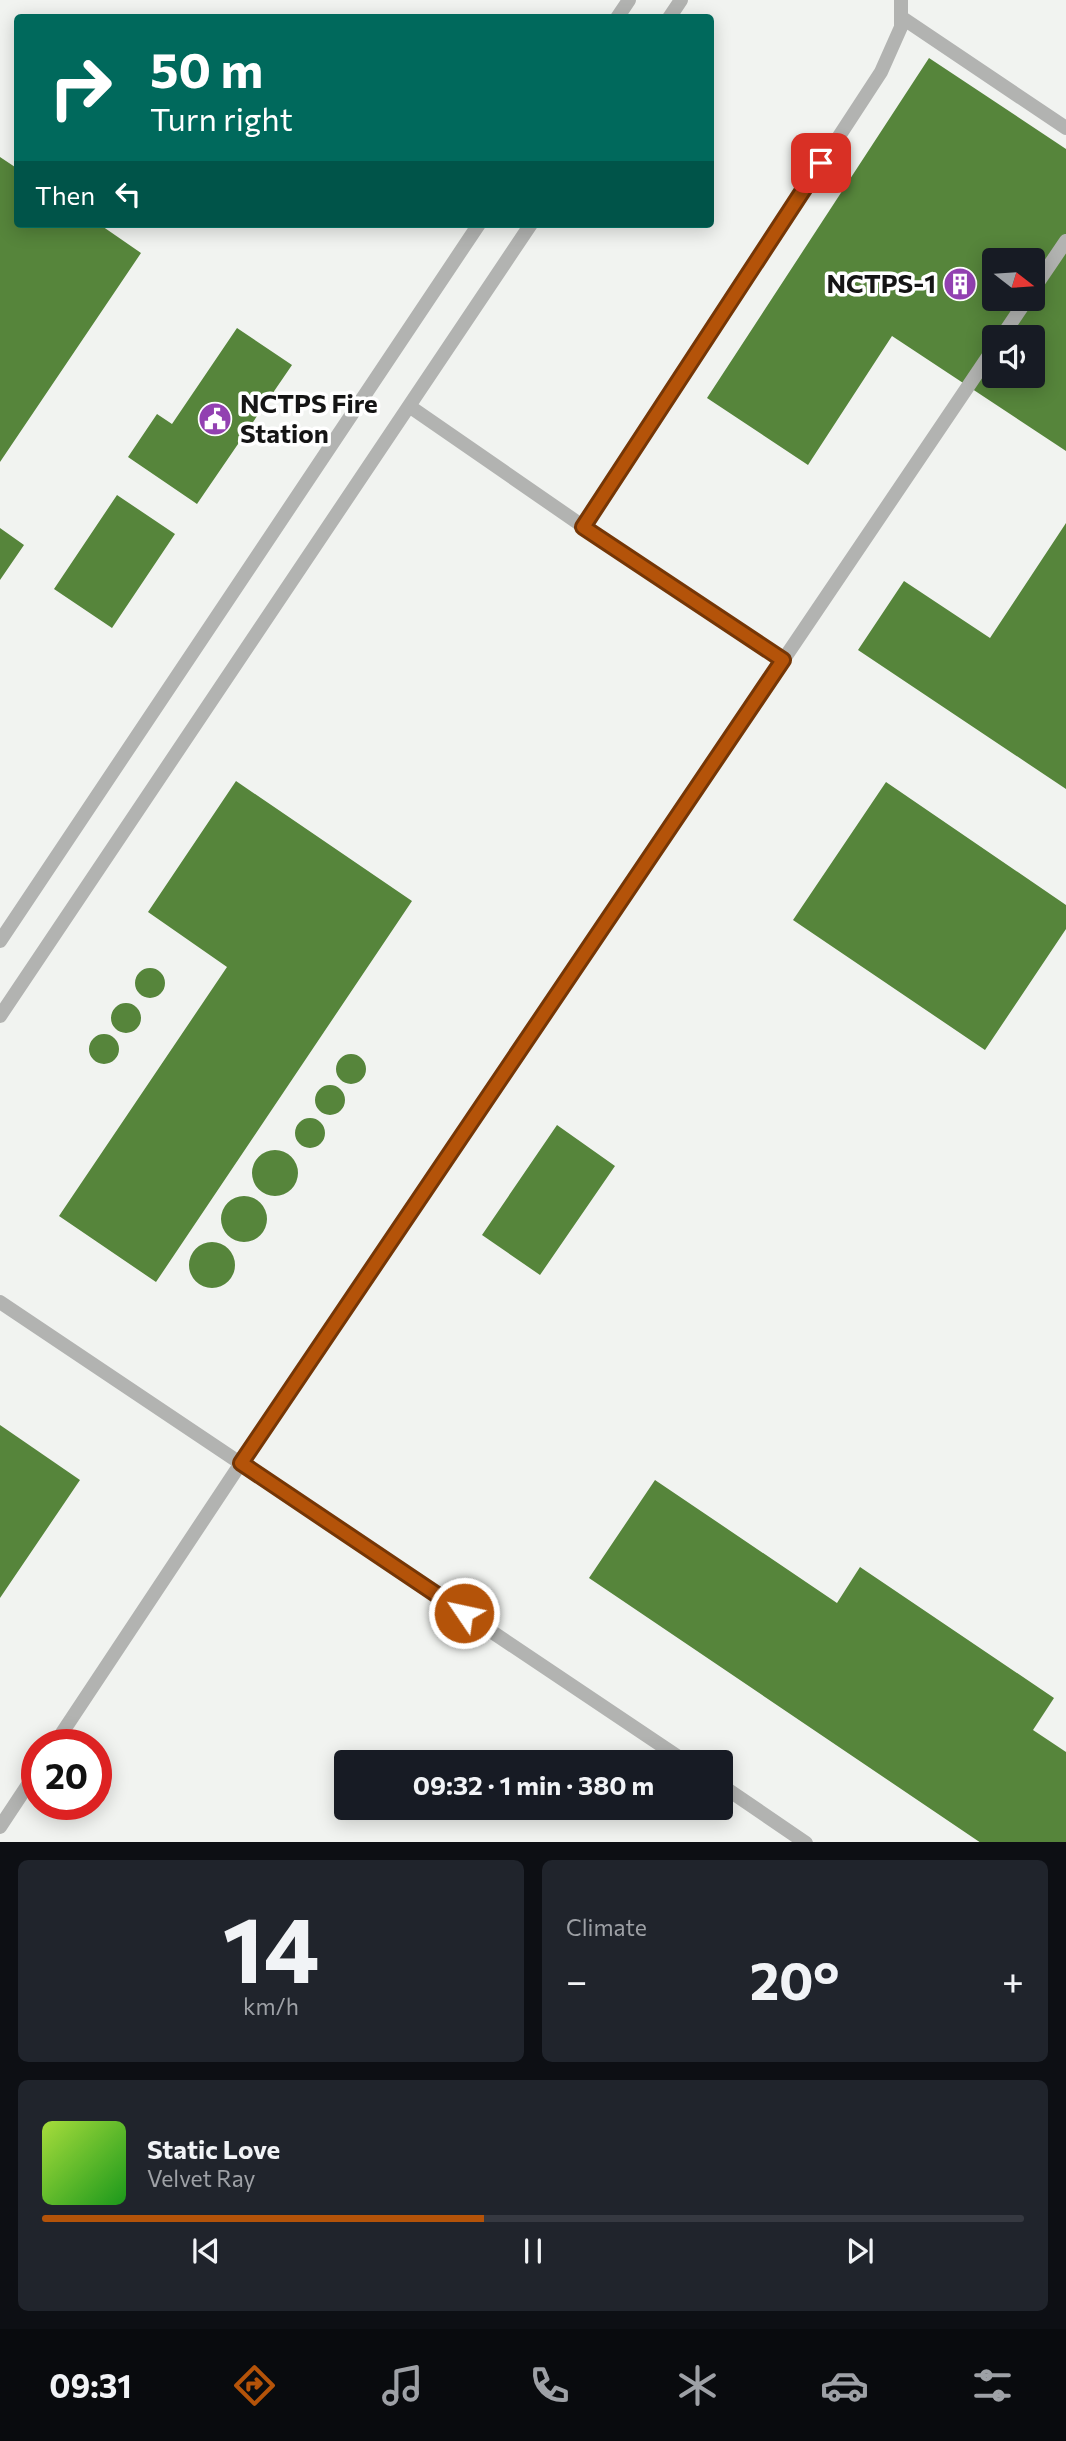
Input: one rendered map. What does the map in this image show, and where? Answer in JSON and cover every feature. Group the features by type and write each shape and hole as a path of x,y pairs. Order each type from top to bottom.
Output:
{"lane":[{"path":"583,527 881,72 901,27 901,0"},
{"path":"901,17 1066,128"},
{"path":"0,941 476,228"},
{"path":"0,1016 528,228"},
{"path":"1045,271 1066,241"},
{"path":"65,1729 241,1463 982,366"},
{"path":"409,406 583,527 783,660"},
{"path":"0,1302 668,1750"},
{"path":"733,1794 805,1842"},
{"path":"0,1827 21,1796"}],"building":[{"path":"929,58 1066,149 1066,451 892,336 808,465 707,398"},
{"path":"0,157 14,166 14,228 105,228 141,253 0,462"},
{"name":"NCTPS Fire Station","path":"237,328 292,365 197,504 128,457 157,414 172,424"},
{"path":"117,495 175,534 112,628 54,589"},
{"path":"1066,523 1066,789 858,650 904,581 990,638"},
{"path":"0,528 24,545 0,580"},
{"path":"236,781 412,901 156,1282 59,1216 227,967 148,912"},
{"path":"886,782 1066,905 1066,929 985,1050 793,920"},
{"path":"150,968 160,973 165,983 160,993 150,998 140,993 135,983 140,973"},
{"path":"126,1003 132,1004 140,1012 140,1024 132,1032 126,1033 120,1032 112,1024 111,1018 112,1012 120,1004"},
{"path":"104,1034 114,1039 119,1049 114,1059 104,1064 94,1059 89,1049 94,1039"},
{"path":"351,1054 361,1059 366,1069 361,1079 351,1084 341,1079 336,1069 341,1059"},
{"path":"330,1085 336,1086 344,1094 344,1106 336,1114 330,1115 324,1114 316,1106 315,1100 316,1094 324,1086"},
{"path":"310,1118 320,1123 325,1133 320,1143 310,1148 300,1143 295,1133 300,1123"},
{"path":"557,1125 615,1166 540,1275 482,1235"},
{"path":"275,1150 291,1157 298,1173 291,1189 275,1196 259,1189 252,1173 259,1157"},
{"path":"244,1196 260,1203 267,1219 260,1235 244,1242 228,1235 221,1219 228,1203"},
{"path":"212,1242 228,1249 235,1265 228,1281 212,1288 196,1281 189,1265 196,1249"},
{"path":"0,1425 80,1480 0,1598"},
{"path":"655,1480 837,1603 860,1567 1054,1698 1033,1730 1066,1752 1066,1842 980,1842 589,1578"}],"place":[{"name":"NCTPS-1","path":"960,284"},
{"name":"NCTPS Fire Station","path":"215,419"}],"route":[{"path":"464,1613 241,1463 783,660 583,527 821,163"}]}
